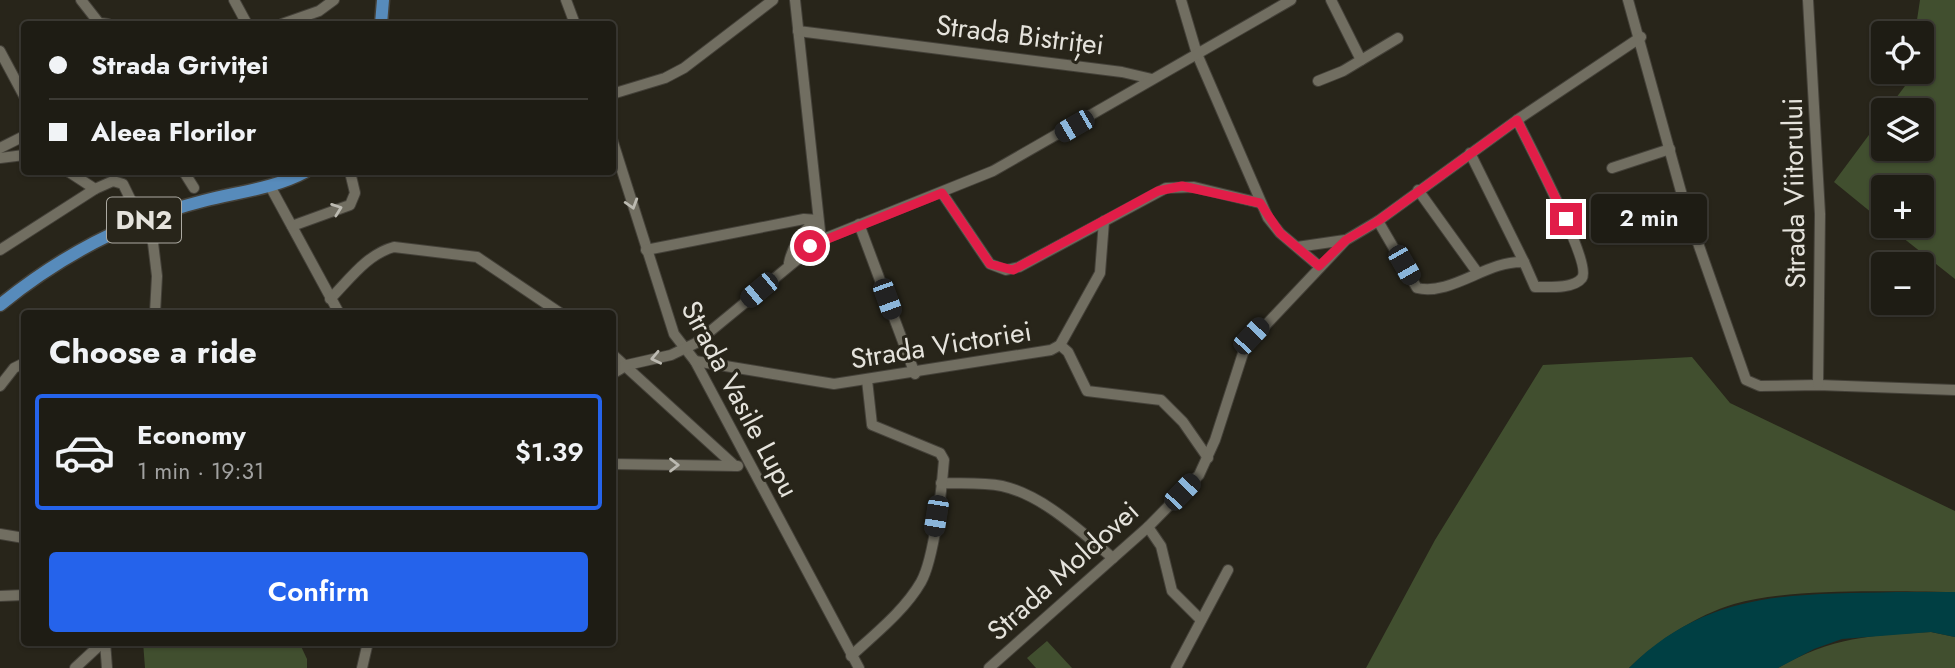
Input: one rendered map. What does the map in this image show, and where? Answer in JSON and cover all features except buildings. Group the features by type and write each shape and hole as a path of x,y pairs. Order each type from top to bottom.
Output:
{"main road":[{"path":"381,21 383,0"},
{"name":"DN2","path":"0,305 64,259 146,219 201,201 270,186 298,175"}],"street":[{"path":"81,0 99,21"},
{"path":"234,0 245,21"},
{"path":"315,0 319,11"},
{"path":"291,21 319,11 334,0"},
{"path":"566,0 574,21"},
{"path":"616,93 665,78 684,68 773,0"},
{"path":"795,0 821,240"},
{"path":"1181,0 1197,54 1260,203 1273,225 1319,266"},
{"path":"616,371 626,365 685,350 821,240 942,193 1031,151 1291,0"},
{"path":"1331,0 1361,60"},
{"path":"1628,0 1641,37 1685,206 1746,380 1760,386 1818,385 1955,390"},
{"name":"Strada Viitorului","path":"1808,0 1820,214 1818,385"},
{"name":"Strada Bistriței","path":"798,31 1122,72 1152,79"},
{"path":"1297,247 1346,240 1378,221 1517,120 1641,37"},
{"path":"1318,81 1398,38"},
{"path":"0,51 21,90"},
{"path":"1470,153 1535,287 1569,285 1581,280 1584,274 1582,265 1566,219 1517,120"},
{"path":"0,148 21,137"},
{"path":"1612,168 1670,149"},
{"name":"Strada Vasile Lupu","path":"616,152 674,334 695,362 859,668"},
{"path":"0,158 21,155"},
{"path":"73,175 94,189"},
{"path":"186,175 194,188"},
{"path":"292,226 350,205 355,193 352,175"},
{"path":"0,250 94,189 113,181 123,184 146,219 157,276 155,310"},
{"path":"270,186 337,310"},
{"path":"942,193 990,264 1006,270 1019,267 1158,191 1174,186 1260,203"},
{"path":"1418,190 1477,272"},
{"path":"646,250 804,219 818,220"},
{"path":"789,264 790,255 809,225 818,220"},
{"name":"Strada Victoriei","path":"695,362 816,383 915,374 1035,354 1060,345 1100,273 1104,221"},
{"path":"1378,221 1417,288 1436,289 1477,272 1524,262"},
{"path":"859,224 915,374"},
{"name":"Strada Moldovei","path":"989,668 1148,527 1199,475 1215,440 1245,347 1346,240"},
{"path":"330,299 374,255 394,247 477,257 556,310"},
{"path":"1060,345 1068,352 1087,391 1161,400 1183,422 1208,458"},
{"path":"616,357 735,466"},
{"path":"0,386 14,368 21,364"},
{"path":"851,656 886,624 923,579 930,556 944,460 940,453 872,425 867,380"},
{"path":"616,464 750,466"},
{"path":"941,483 991,485 1015,491 1057,513 1113,558"},
{"path":"1148,527 1161,546 1172,591 1201,620"},
{"path":"0,534 21,538"},
{"path":"1176,668 1228,570"},
{"path":"0,596 21,595"},
{"path":"75,668 100,646"},
{"path":"104,646 107,668"},
{"path":"364,666 367,646"}],"green space":[{"path":"1920,0 1955,0 1955,279 1934,262 1934,252 1921,252 1903,238 1934,238 1934,175 1871,175 1871,212 1834,182 1871,132 1871,161 1934,161 1934,98 1896,98 1906,84 1934,84 1934,21 1917,21"},
{"path":"1692,357 1730,403 1955,511 1955,592 1814,593 1734,604 1678,630 1629,668 1366,668 1435,540 1543,365"},
{"path":"1931,632 1955,637 1955,668 1778,668 1834,644"},
{"path":"1047,641 1072,668 1036,668 1027,658"},
{"path":"143,646 301,646 307,659 307,668 145,668"}],"water":[{"path":"1955,592 1955,637 1931,632 1842,639 1814,649 1778,668 1629,668 1659,642 1690,623 1721,610 1787,597"}],"route":[{"path":"810,246 859,224 942,193 990,264 999,269 1013,270 1158,191 1182,186 1260,203 1280,233 1319,266 1346,240 1378,221 1517,120 1566,219"}]}
